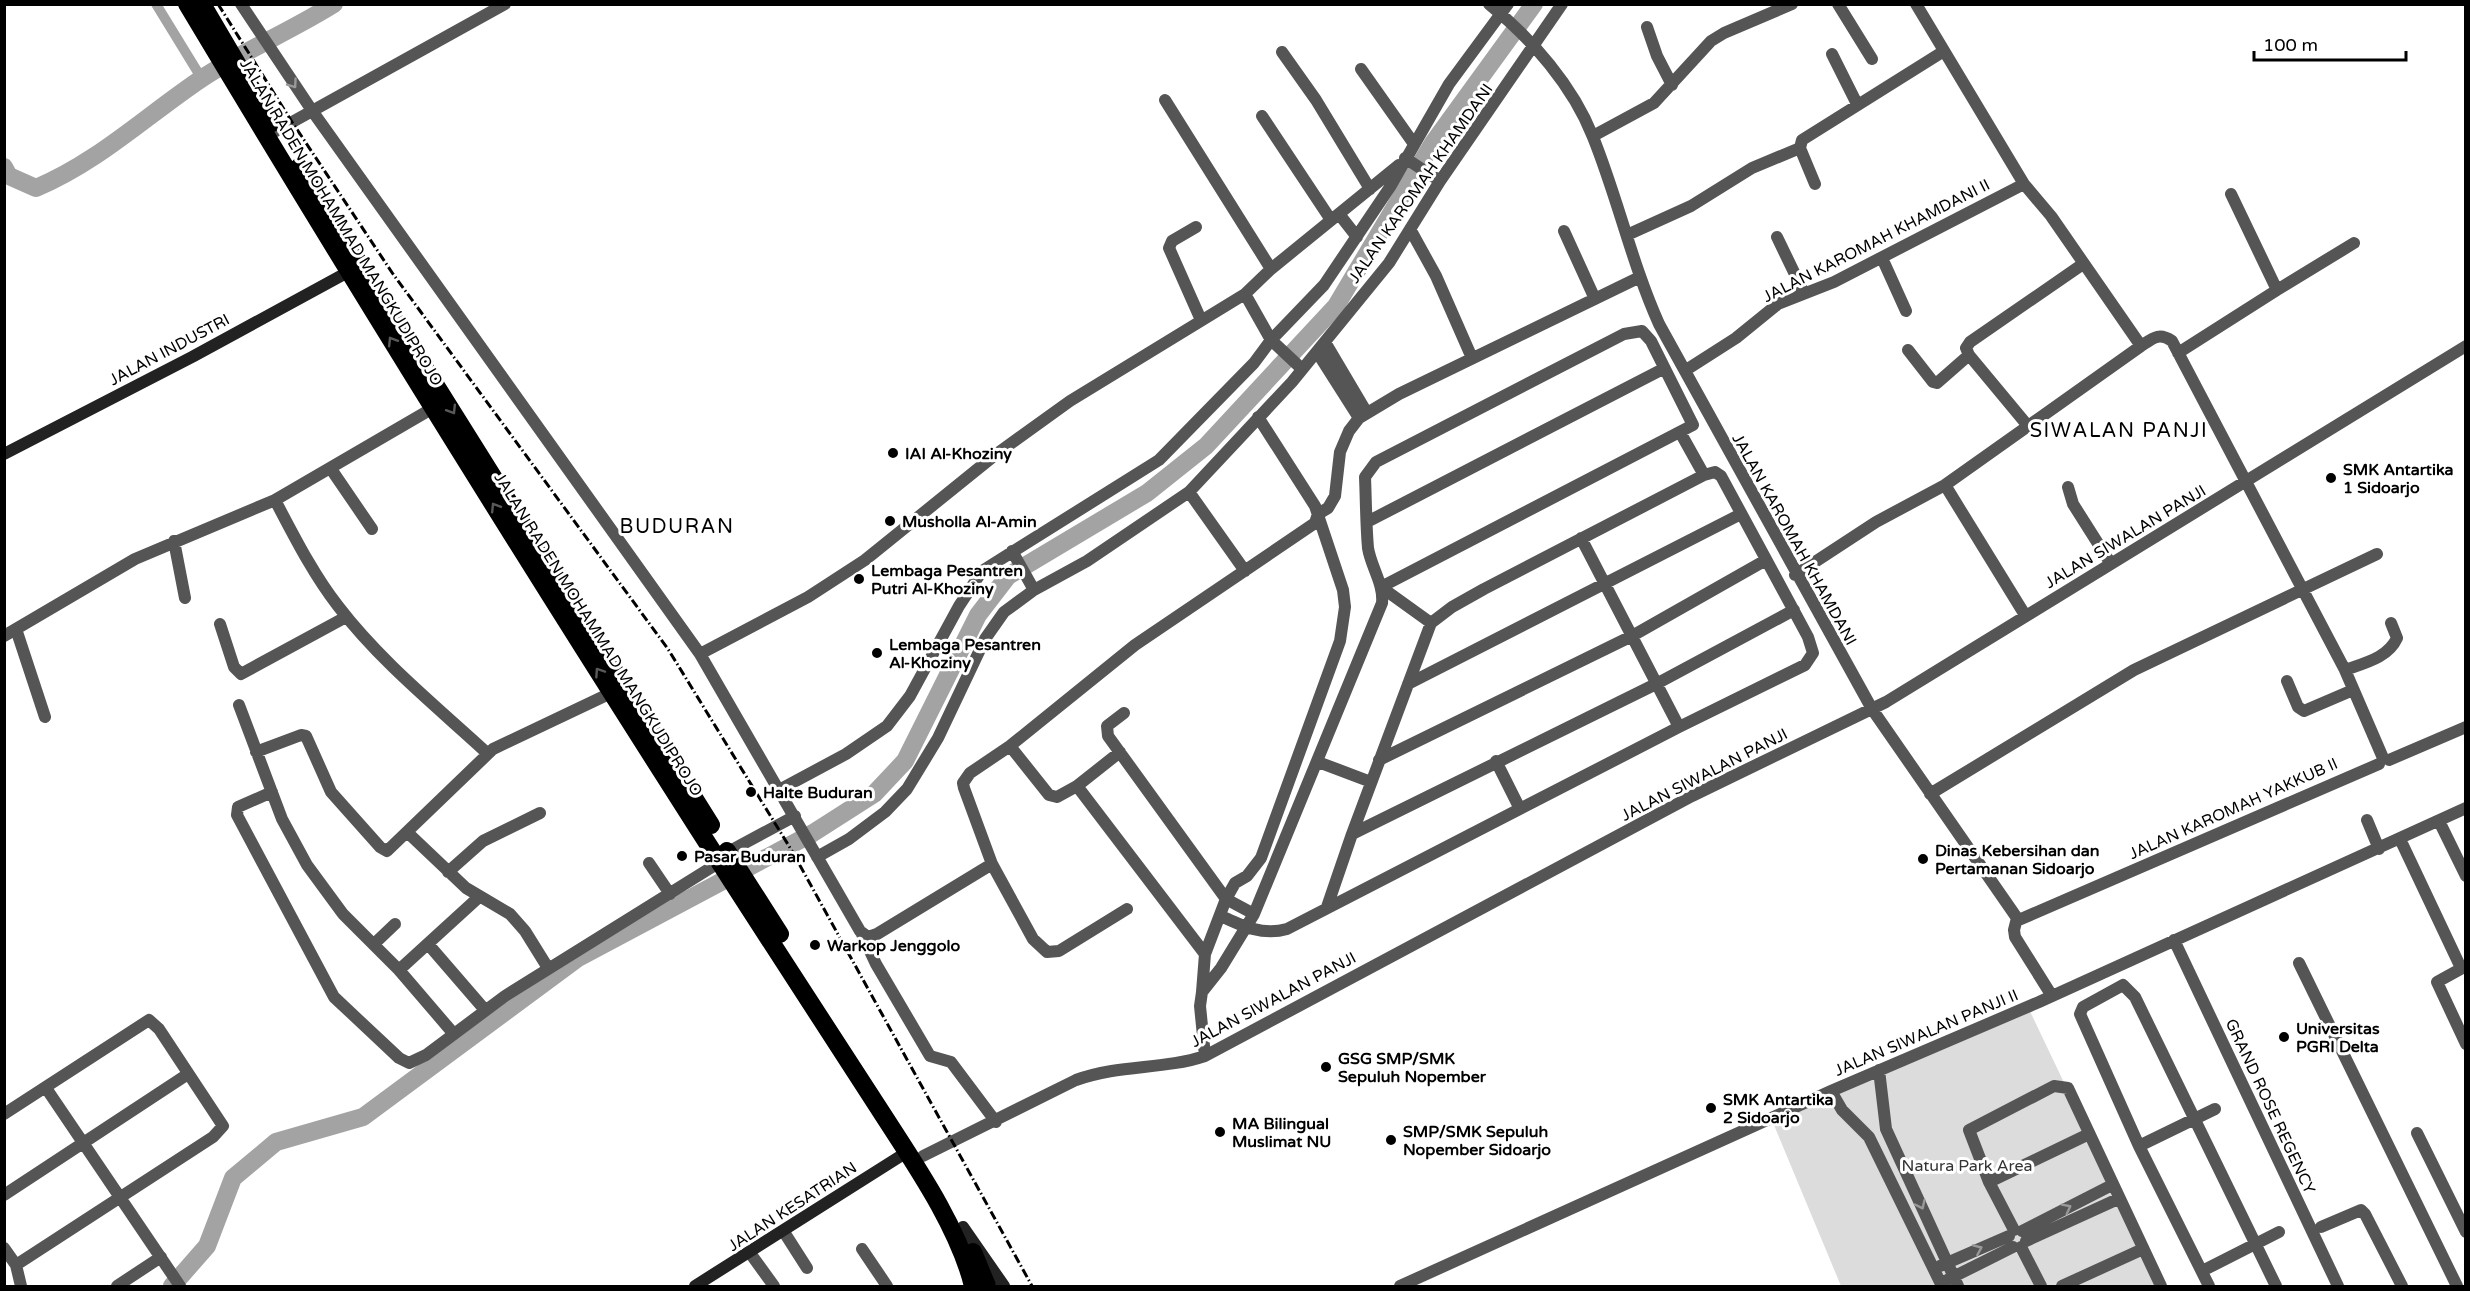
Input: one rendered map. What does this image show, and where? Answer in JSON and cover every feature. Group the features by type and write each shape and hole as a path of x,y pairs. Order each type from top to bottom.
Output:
{"highway":[{"name":"JALAN RADEN MOHAMMAD MANGKUDIPROJO","path":"187,4 223,52"},
{"name":"JALAN RADEN MOHAMMAD MANGKUDIPROJO","path":"202,4 223,52 348,272 433,408 565,608"},
{"name":"JALAN RADEN MOHAMMAD MANGKUDIPROJO","path":"238,78 276,131 582,635 613,692 724,858 963,1227 987,1287"},
{"name":"JALAN RADEN MOHAMMAD MANGKUDIPROJO","path":"582,635 619,676 724,858"},
{"name":"JALAN RADEN MOHAMMAD MANGKUDIPROJO","path":"915,1154 955,1239 973,1287"}],"street":[{"path":"241,4 273,56 700,654 802,827 876,964 930,1056 951,1062 996,1122"},
{"path":"276,131 505,4"},
{"path":"1489,4 1505,13 1534,47 1562,4"},
{"path":"1593,136 1654,103 1711,41 1768,9 1792,4"},
{"path":"1838,4 1872,59"},
{"path":"1917,4 2024,184 2051,216 2141,346"},
{"path":"779,790 846,754 887,726 910,696 973,582 993,562 1013,553 1159,460 1274,344 1324,285 1390,187 1449,84 1505,13"},
{"path":"1647,27 1657,56 1672,84"},
{"name":"JALAN KAROMAH KHAMDANI","path":"817,856 849,839 902,795 938,738 975,658 1004,612 1032,587 1088,561 1189,492 1258,417 1299,367 1317,352 1389,263 1410,229 1435,178 1534,47 1572,96 1593,136 1640,277 1659,324 1796,575 1872,709 2017,918"},
{"path":"1815,184 1800,148 1800,144 1808,135 1944,51"},
{"path":"1282,52 1316,100 1370,189"},
{"path":"1832,54 1857,104"},
{"path":"1361,69 1414,144"},
{"path":"1165,99 1271,269"},
{"path":"1262,116 1335,217 1357,237"},
{"path":"1627,235 1691,206 1752,168 1800,148"},
{"path":"700,654 808,597 864,561 995,456 1070,401 1245,294 1271,269 1406,161"},
{"path":"1406,161 1435,178"},
{"name":"JALAN KAROMAH KHAMDANI II","path":"1686,370 1736,338 1768,310 1834,282 2024,184"},
{"path":"2231,194 2277,290"},
{"path":"1196,227 1172,241 1169,248 1201,320"},
{"path":"1410,229 1436,276 1472,358"},
{"path":"1564,231 1595,299"},
{"path":"1776,237 1804,293"},
{"path":"2178,353 2354,243"},
{"path":"1882,258 1906,311"},
{"path":"2028,426 1969,355 1966,348 1970,342 2083,264"},
{"name":"JALAN INDUSTRI","path":"4,454 192,357 348,272"},
{"path":"1127,909 1059,951 1047,952 1033,939 992,864 963,783 970,773 1010,746 1135,645 1312,527 1318,514 1328,508 1335,496 1340,452 1349,431 1363,416 1399,394 1640,277"},
{"path":"1245,294 1274,344 1299,367"},
{"path":"1202,992 1221,968 1254,914 1382,603 1381,587 1372,565 1365,477 1376,462 1632,331 1642,331 1647,335 1693,425"},
{"path":"1796,575 1876,522 1945,485 2141,346 2159,335 2164,335 2172,341 2245,483 2303,588 2345,670 2384,761"},
{"path":"1325,342 1363,416"},
{"name":"JALAN SIWALAN PANJI","path":"915,1154 996,1122 1076,1080 1098,1072 1188,1062 1205,1056 1692,796 1872,709 2466,346"},
{"path":"1908,350 1935,383 1943,380 1969,355"},
{"path":"1317,352 1363,416"},
{"path":"1367,522 1663,369"},
{"path":"4,636 121,566 174,541 275,500 332,469 433,408"},
{"path":"1205,1056 1200,1006 1205,954 1226,899 1235,883 1247,876 1261,858 1340,641 1345,607 1343,590 1318,514 1258,417"},
{"path":"1381,587 1710,418"},
{"path":"1680,432 1704,474"},
{"path":"332,469 372,529"},
{"path":"1221,916 1244,927 1279,932 1805,665 1813,653 1812,646 1721,477 1715,472 1704,474 1452,607 1431,623 1327,907"},
{"path":"1945,485 2025,615"},
{"path":"2068,487 2073,504 2111,564"},
{"path":"1189,492 1245,572"},
{"path":"275,500 319,578 346,617 376,649 487,753"},
{"path":"1408,684 1741,514"},
{"path":"1581,538 1679,727"},
{"path":"174,541 185,598"},
{"path":"1013,553 1032,587"},
{"path":"1930,794 2134,670 2377,554"},
{"path":"1379,760 1632,636 1766,560"},
{"path":"1381,587 1431,623"},
{"path":"1352,834 1658,683 1794,610"},
{"path":"220,624 234,668 241,674 346,617"},
{"path":"2345,670 2385,654 2393,647 2397,638 2391,623"},
{"path":"16,629 45,717"},
{"path":"2287,681 2301,710 2353,690"},
{"path":"256,752 305,736 335,799 380,847 389,850 487,753 507,741 613,692"},
{"path":"239,705 288,832 307,865 336,906 399,970 453,1034"},
{"path":"1124,713 1105,730 1119,752 1226,899 1254,914"},
{"name":"JALAN KAROMAH YAKKUB II","path":"2017,918 2022,919 2466,727"},
{"path":"1010,746 1049,795 1057,797 1077,786 1119,752"},
{"path":"1497,761 1520,809"},
{"path":"1318,762 1371,782"},
{"path":"1077,786 1205,954"},
{"path":"272,792 242,805 236,813 334,997 406,1062 418,1060 485,1010 548,968 795,816"},
{"name":"JALAN SIWALAN PANJI II","path":"1400,1287 1831,1091 2052,996 2466,808"},
{"path":"448,872 483,841 540,813"},
{"path":"2367,820 2379,849"},
{"path":"2439,821 2466,876"},
{"path":"407,832 448,872 479,897 501,907 510,914 525,931 548,968"},
{"path":"2400,839 2464,967 2437,982 2466,1044"},
{"path":"649,863 670,894"},
{"path":"860,931 868,937 878,934 992,864"},
{"path":"399,970 479,897"},
{"path":"2017,918 2013,930 2015,937 2052,996"},
{"path":"374,944 395,924"},
{"name":"GRAND ROSE REGENCY","path":"2174,940 2338,1287"},
{"path":"428,944 485,1010"},
{"path":"2300,963 2457,1287"},
{"path":"2100,973 2109,993"},
{"path":"2209,1287 2139,1146 2080,1014 2083,1007 2123,986 2130,989 2276,1287"},
{"path":"4,1114 147,1020 159,1029 222,1127 213,1137 16,1265"},
{"path":"1879,1070 1886,1130 1956,1282"},
{"path":"4,1195 188,1074"},
{"path":"2041,1287 1989,1182 1969,1130 2054,1086 2068,1088 2161,1287"},
{"path":"46,1088 180,1287"},
{"path":"1831,1091 1842,1110 1869,1137 1942,1285 1956,1282 2018,1239 2112,1185"},
{"path":"2139,1146 2215,1109"},
{"path":"1869,1137 1886,1130"},
{"path":"2417,1133 2466,1232"},
{"path":"1989,1182 2089,1134"},
{"name":"JALAN KESATRIAN","path":"695,1287 915,1154"},
{"path":"1934,1269 1947,1262 2018,1239 2118,1198"},
{"path":"2321,1227 2361,1210 2402,1287"},
{"name":"JALAN RADEN MOHAMMAD MANGKUDIPROJO","path":"963,1227 1004,1287"},
{"path":"784,1232 807,1268"},
{"path":"2202,1271 2279,1232"},
{"path":"4,1248 16,1265 21,1287"},
{"path":"862,1249 887,1287"},
{"path":"2061,1287 2143,1249"},
{"path":"750,1253 774,1287"},
{"path":"117,1287 161,1257"}],"green space":[{"name":"Natura Park Area","path":"2027,1005 2161,1286 1841,1286 1771,1118"}],"waterway":[{"path":"156,4 202,79"},
{"path":"4,167 9,176 36,188 59,177 101,152 201,79 334,4"},
{"path":"172,1286 207,1246 233,1178 276,1142 363,1117 578,958 813,833 874,794 905,761 978,615 1008,576 1147,493 1206,446 1336,306 1433,143 1534,4"}],"railway":[{"path":"218,4 292,122 393,274 668,649 792,851 1032,1286"}],"place":[{"name":"IAI Al-Khoziny","path":"893,453"},
{"name":"SMK Antartika 1 Sidoarjo","path":"2331,478"},
{"name":"Musholla Al-Amin","path":"890,521"},
{"name":"Lembaga Pesantren Putri Al-Khoziny","path":"859,579"},
{"name":"Lembaga Pesantren Al-Khoziny","path":"877,653"},
{"name":"Halte Buduran","path":"751,792"},
{"name":"Pasar Buduran","path":"682,856"},
{"name":"Dinas Kebersihan dan Pertamanan Sidoarjo","path":"1923,859"},
{"name":"Warkop Jenggolo","path":"815,945"},
{"name":"Universitas PGRI Delta","path":"2284,1037"},
{"name":"GSG SMP/SMK Sepuluh Nopember","path":"1326,1067"},
{"name":"SMK Antartika 2 Sidoarjo","path":"1711,1108"},
{"name":"MA Bilingual Muslimat NU","path":"1220,1132"},
{"name":"SMP/SMK Sepuluh Nopember Sidoarjo","path":"1391,1140"}],"district":[{"name":"SIWALAN PANJI","path":"2119,430"},
{"name":"BUDURAN","path":"677,526"}]}
